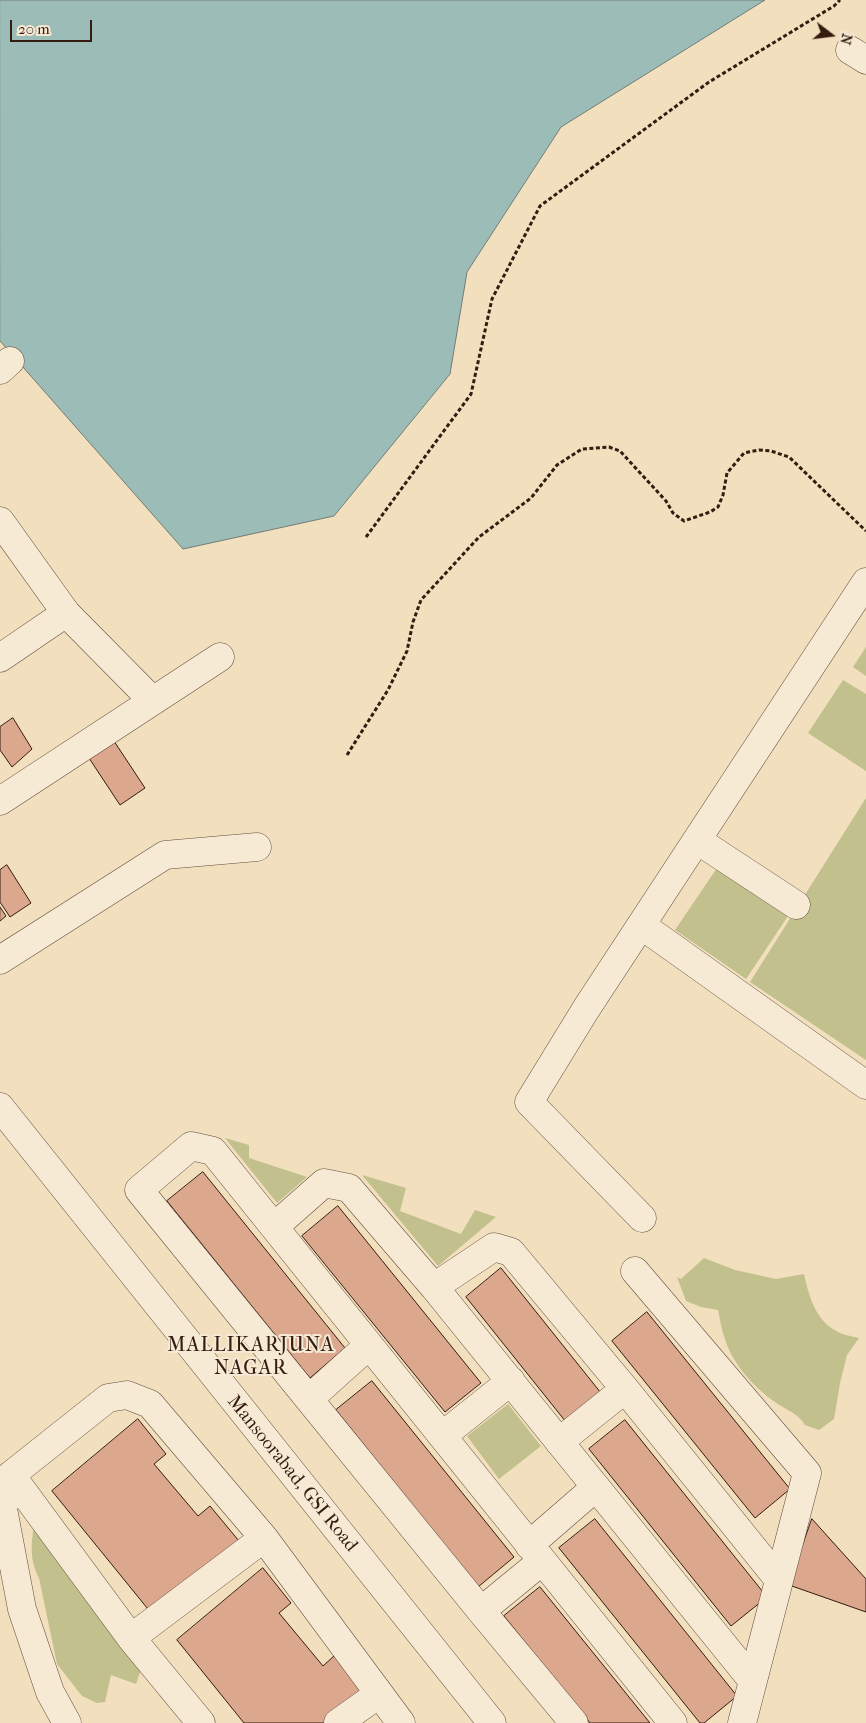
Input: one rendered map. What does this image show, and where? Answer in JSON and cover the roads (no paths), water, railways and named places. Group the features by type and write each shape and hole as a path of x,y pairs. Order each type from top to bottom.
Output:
{"street":[{"path":"0,521 66,613 153,701"},
{"path":"642,1218 529,1102 586,1009 865,587"},
{"path":"0,658 66,613"},
{"path":"0,802 220,657"},
{"path":"697,840 796,905"},
{"path":"0,960 165,854 258,847"},
{"path":"641,926 866,1085"},
{"name":"Mansoorabad, GSI Road","path":"0,1107 492,1723"},
{"path":"574,1723 481,1612 139,1190 191,1146 213,1150 673,1723"},
{"path":"274,1227 324,1182 349,1188 511,1381 752,1680"},
{"path":"434,1288 494,1247 511,1252 625,1389 779,1580"},
{"path":"635,1272 807,1474 742,1723"},
{"path":"309,1399 369,1345"},
{"path":"442,1436 511,1381"},
{"path":"559,1442 625,1389"},
{"path":"67,1723 50,1692 22,1609 3,1509 11,1474 108,1398 127,1395 150,1404 264,1538 401,1723"},
{"path":"11,1474 131,1638 201,1723"},
{"path":"481,1612 596,1487"},
{"path":"131,1638 264,1538"},
{"path":"338,1723 379,1694"}],"water":[{"path":"0,0 765,0 561,127 467,272 450,374 334,516 183,549 0,341"}],"district":[{"name":"MALLIKARJUNA NAGAR","path":"251,1358"}]}
